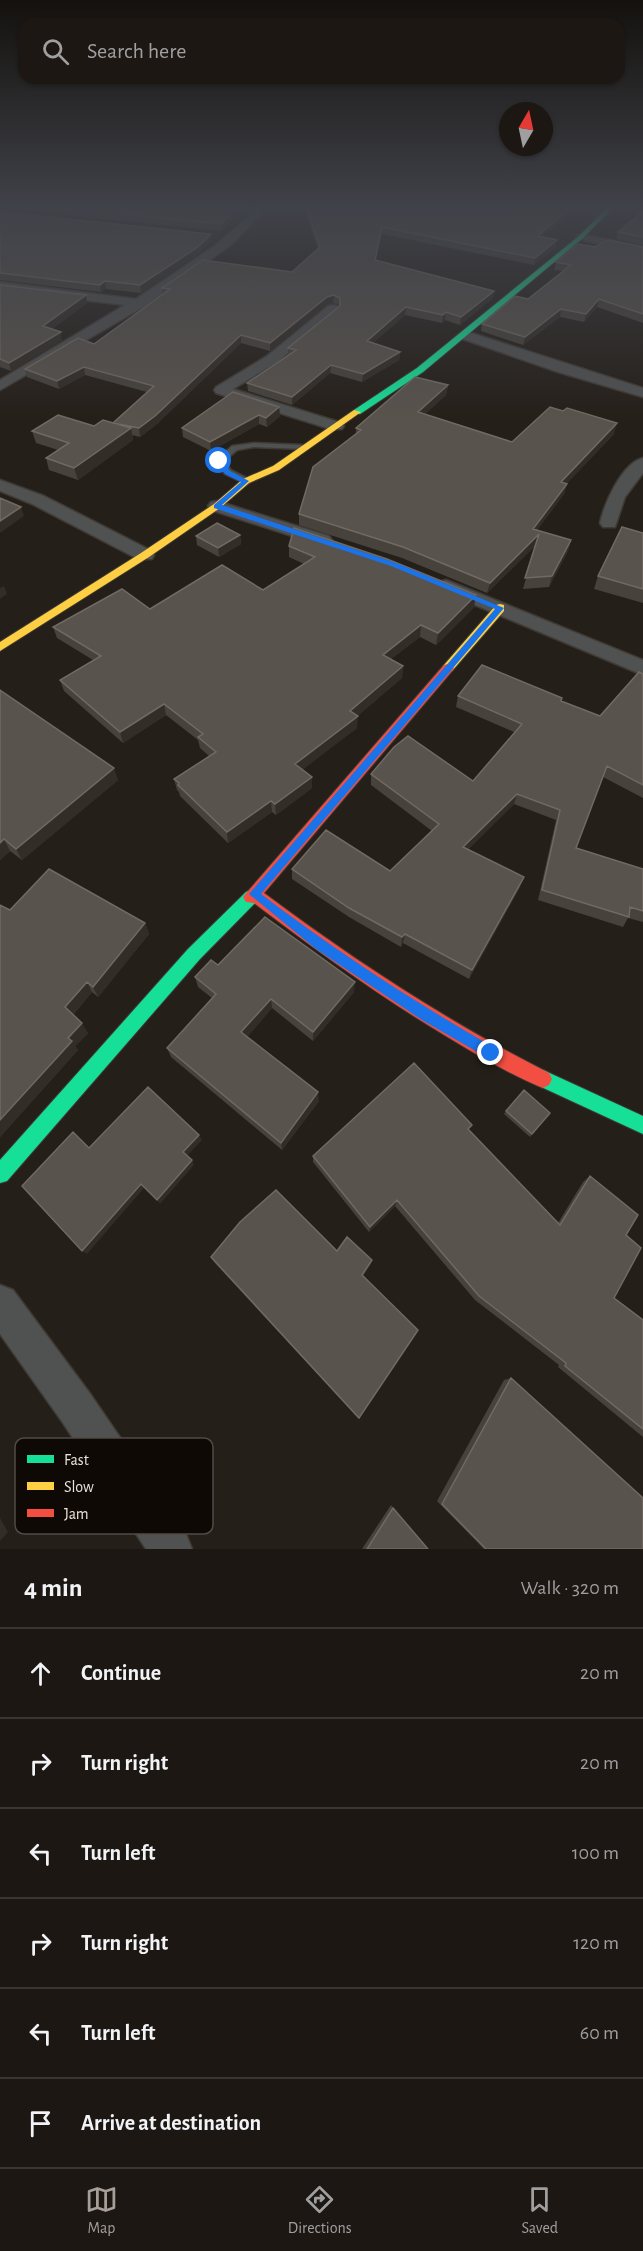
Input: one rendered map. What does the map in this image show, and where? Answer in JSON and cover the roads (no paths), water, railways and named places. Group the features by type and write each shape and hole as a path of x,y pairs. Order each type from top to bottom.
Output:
{"main road":[{"path":"0,647 145,555 217,506 246,481 276,468 303,447 420,370 532,278"},
{"path":"0,1174 194,954 254,894 500,608"},
{"path":"254,894 320,945 427,1016 491,1053 643,1125"}],"street":[{"path":"0,386 52,352 141,303 173,278"},
{"path":"0,286 141,303"},
{"path":"333,309 272,358 220,390 336,426"},
{"path":"465,334 563,369 643,393"},
{"path":"609,523 610,510 618,490 643,463"},
{"path":"0,485 38,500 145,555"},
{"path":"217,506 344,547"},
{"path":"426,578 643,668"},
{"path":"0,1303 96,1438"},
{"path":"161,1534 171,1549"}],"lane":[{"path":"246,481 228,472 219,461 235,448 254,445 303,447"}]}
